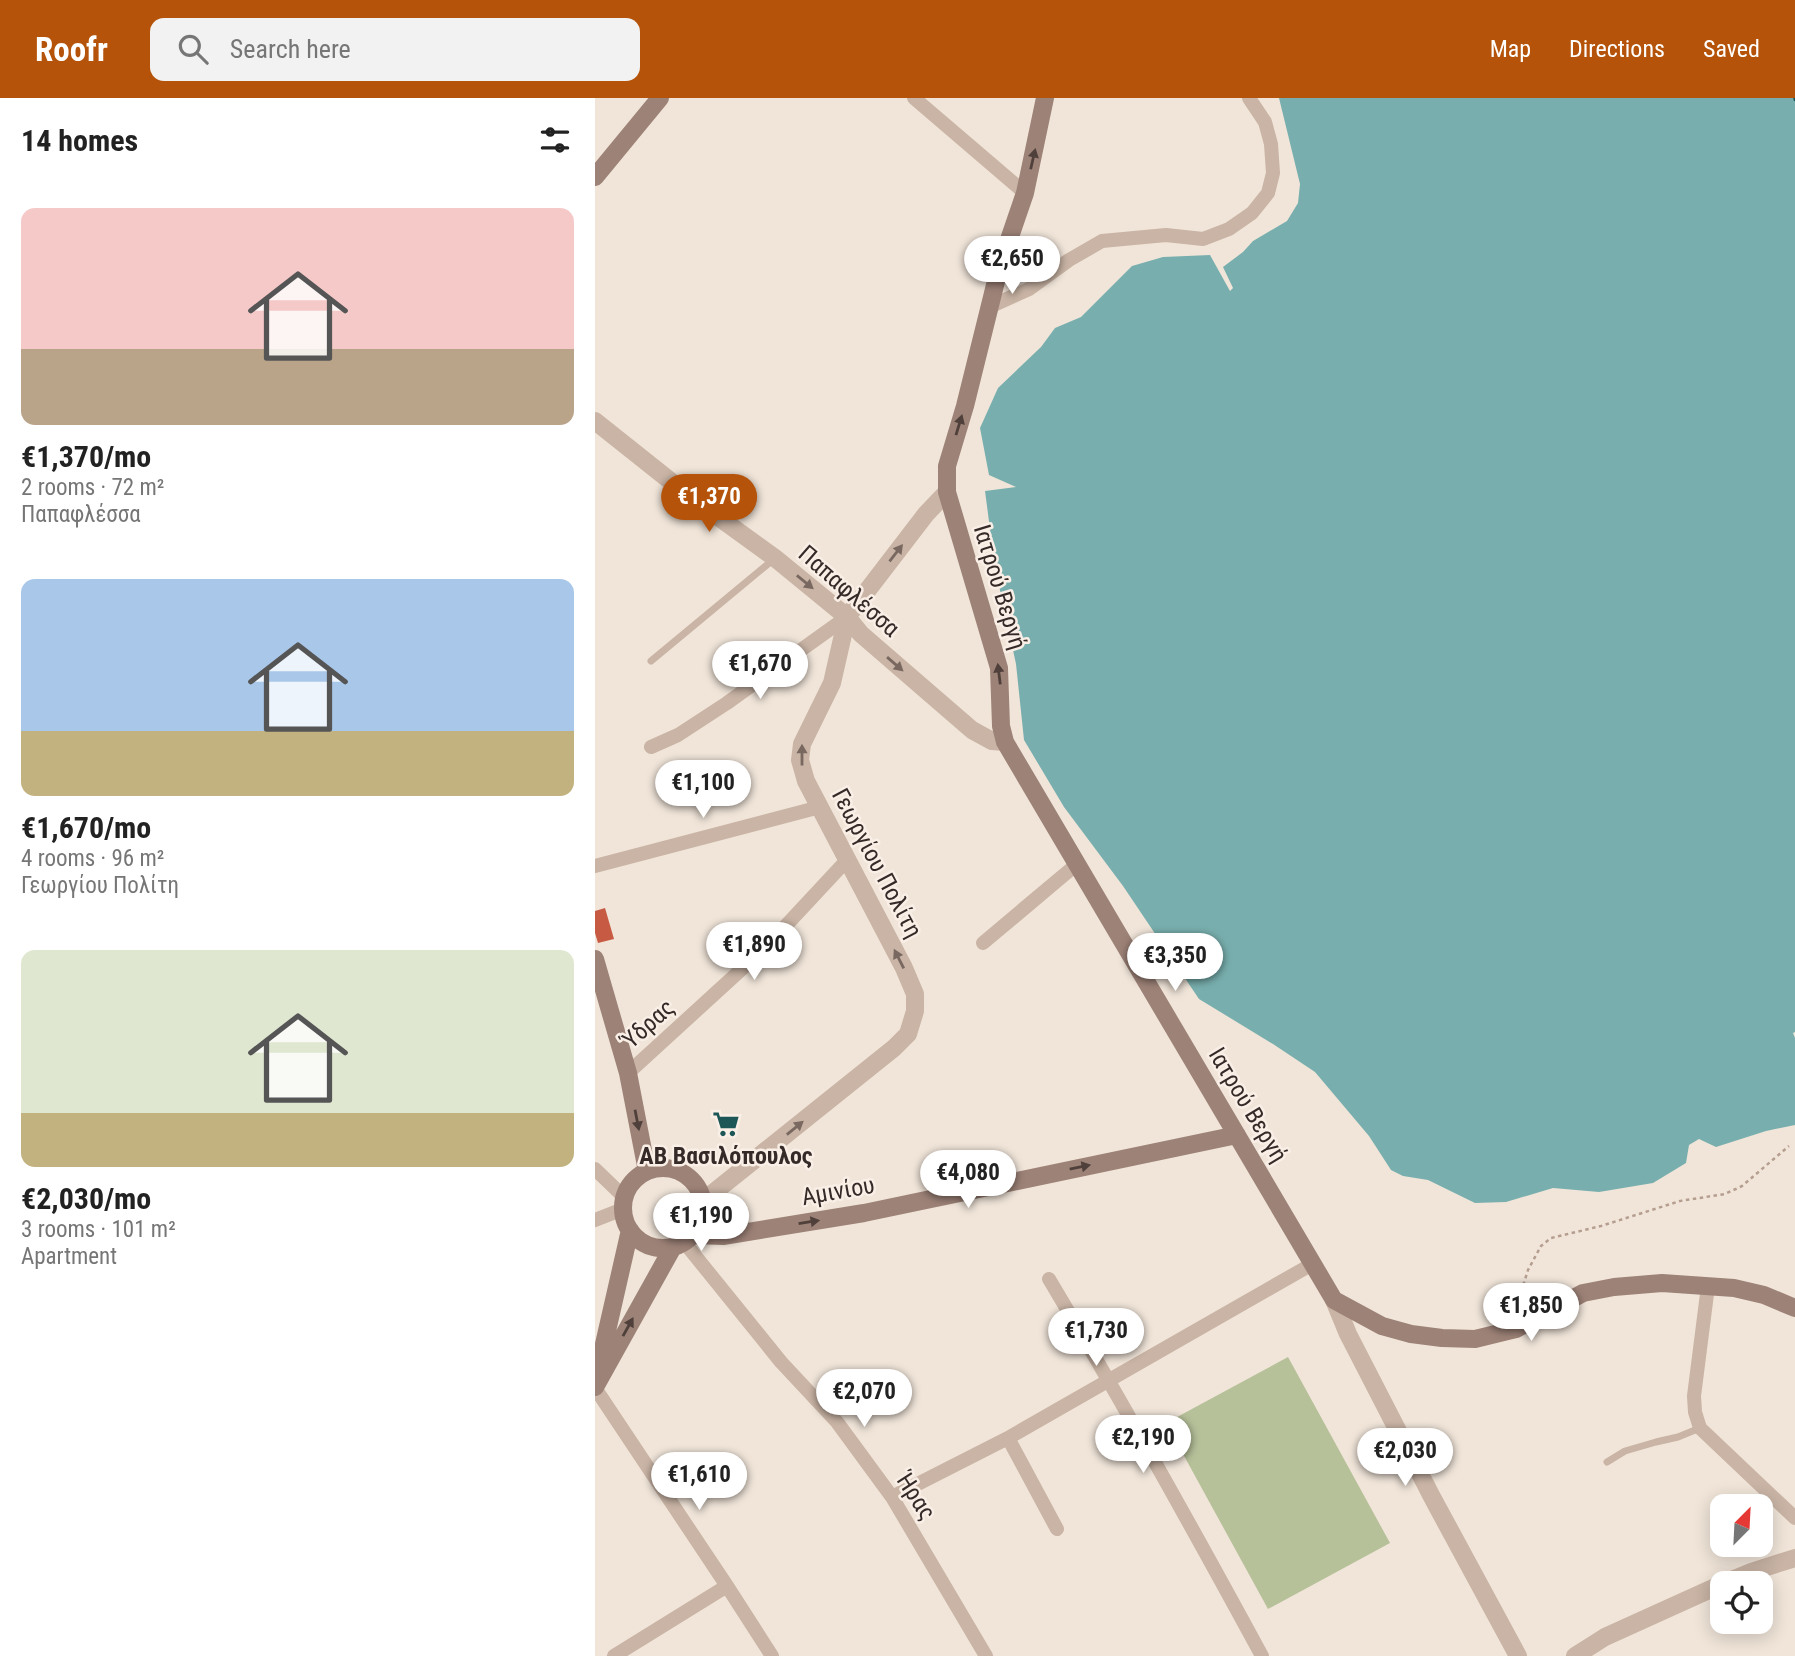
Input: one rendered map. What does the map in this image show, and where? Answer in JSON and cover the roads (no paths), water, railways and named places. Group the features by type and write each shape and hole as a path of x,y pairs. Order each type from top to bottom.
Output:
{"main road":[{"path":"595,177 660,98"},
{"path":"947,492 947,466 965,407 999,269 1025,193 1045,98"},
{"name":"Ιατρού Βεργή","path":"947,492 999,668 1000,726 1005,742 1335,1300"},
{"path":"595,959 628,1073 647,1171"},
{"name":"Αμινίου","path":"683,1241 864,1213 1237,1135"},
{"path":"595,1387 683,1241 700,1224 703,1213 699,1189 682,1172 659,1168 637,1177 629,1186 624,1203 625,1221 630,1230 639,1240 661,1248 683,1241"},
{"path":"595,1387 630,1230"},
{"path":"1335,1300 1382,1326 1411,1334 1475,1339 1516,1329 1583,1293 1614,1287 1663,1283 1734,1289 1764,1295 1795,1308"}],"street":[{"path":"914,98 1025,193"},
{"path":"989,307 1029,289 1069,260 1102,241 1166,235 1203,239 1230,229 1252,213 1268,193 1273,173 1271,144 1265,122 1249,98"},
{"name":"Παπαφλέσσα","path":"595,421 688,495 775,558 847,617 861,634 972,730 992,741 1005,742"},
{"name":"Γεωργίου Πολίτη","path":"703,1201 908,1034 915,1012 915,994 806,781 800,760 801,744 831,683 847,617 926,514 947,492"},
{"path":"651,747 678,736 847,617"},
{"path":"595,866 820,807"},
{"name":"Ύδρας","path":"628,1073 766,947 847,860"},
{"path":"982,943 1077,864"},
{"path":"595,1168 624,1203 595,1220"},
{"name":"Ήρας","path":"683,1241 772,1352 837,1422 892,1497 986,1656"},
{"path":"892,1497 1008,1438 1314,1263"},
{"path":"1049,1279 1177,1500 1262,1656"},
{"path":"1708,1286 1694,1396 1700,1428 1795,1518"},
{"path":"1335,1300 1348,1334 1518,1656"},
{"path":"595,1387 772,1656"},
{"path":"1008,1438 1057,1528"},
{"path":"1754,1571 1795,1558"},
{"path":"614,1656 727,1586"},
{"path":"1575,1656 1605,1637 1710,1589"}],"lane":[{"path":"651,661 775,558"},
{"path":"1607,1462 1625,1451 1678,1437 1700,1428"}],"water":[{"path":"1279,98 1795,98 1795,1125 1716,1147 1699,1139 1689,1145 1686,1163 1653,1183 1599,1192 1553,1188 1506,1202 1475,1203 1428,1180 1403,1176 1391,1170 1369,1136 1315,1072 1199,999 1123,886 1064,807 1024,740 1016,664 995,567 985,491 1016,487 989,475 980,428 998,388 1041,347 1055,328 1081,317 1132,266 1163,257 1210,255 1230,291 1233,288 1223,267 1253,241 1287,221 1298,203 1300,184"}],"place":[{"name":"ΑΒ Βασιλόπουλος","path":"726,1124"}]}
